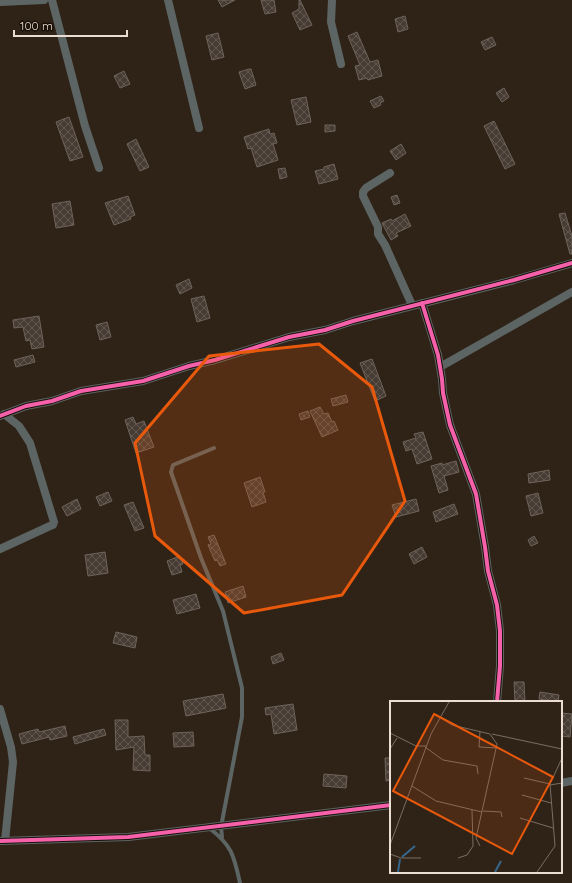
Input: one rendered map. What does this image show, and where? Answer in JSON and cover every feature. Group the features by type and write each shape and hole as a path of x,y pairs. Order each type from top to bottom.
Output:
{"street":[{"path":"0,2 44,0"},
{"path":"52,0 85,126 99,168"},
{"path":"168,0 199,128"},
{"path":"332,0 332,22 341,64"},
{"path":"390,173 366,188 363,192 363,196 378,227 378,234 385,245 412,306"},
{"path":"2,415 26,406 52,401 86,390 143,381 289,337 325,330 353,321 514,280 572,263"},
{"path":"440,367 572,292"},
{"path":"422,303 438,355 443,393 450,425 476,494 488,571 497,605 500,631 500,666 497,701"},
{"path":"0,549 53,525 54,522 30,444 19,426 2,415"},
{"path":"0,709 11,746 13,762 2,841 128,838 390,805"},
{"path":"562,783 572,781"}],"lane":[{"path":"214,448 173,465 171,472 201,558 223,611 242,688 242,717 221,827 222,837"},
{"path":"209,828 222,837 230,848 235,860 240,883"}],"highlighted area":[{"path":"319,344 372,387 405,501 342,595 244,613 155,536 135,443 209,356"}],"building":[{"path":"218,0 235,0 222,7"},
{"path":"261,0 274,0 276,12 265,14"},
{"path":"299,0 312,25 300,30 292,13 299,9"},
{"path":"405,16 408,29 398,32 395,19"},
{"path":"357,32 370,62 378,60 382,76 368,80 367,78 359,80 355,66 360,65 348,36"},
{"path":"218,33 224,57 212,60 206,36"},
{"path":"492,37 496,45 485,50 481,42"},
{"path":"251,69 256,85 245,89 239,72"},
{"path":"124,71 130,84 120,88 114,76"},
{"path":"504,88 509,97 502,102 496,93"},
{"path":"381,96 384,101 380,103 381,105 374,108 370,101"},
{"path":"306,97 311,122 297,125 291,100"},
{"path":"69,117 83,157 70,161 56,122"},
{"path":"494,121 515,164 505,169 484,126"},
{"path":"325,125 335,125 335,131 325,132"},
{"path":"269,129 270,134 274,133 277,143 273,144 278,160 257,167 251,148 248,149 244,137"},
{"path":"136,139 149,167 140,171 127,144"},
{"path":"401,144 406,153 396,160 390,151"},
{"path":"334,164 338,179 319,184 315,171 324,169 324,167"},
{"path":"285,168 287,177 280,179 278,169"},
{"path":"397,195 400,203 394,205 391,197"},
{"path":"128,196 135,215 130,217 131,219 114,225 105,203"},
{"path":"70,201 74,225 56,228 52,204"},
{"path":"565,213 572,236 572,254 570,254 559,214"},
{"path":"405,214 411,226 396,233 398,236 391,240 382,223 391,219 392,221"},
{"path":"189,279 192,288 180,294 176,285"},
{"path":"204,296 210,318 197,322 191,299"},
{"path":"39,316 44,347 32,349 30,340 26,341 23,327 14,328 13,320"},
{"path":"107,322 111,337 100,340 96,325"},
{"path":"33,355 35,362 16,367 14,360"},
{"path":"372,359 386,396 375,401 360,363"},
{"path":"346,395 348,402 333,406 331,399"},
{"path":"320,407 324,414 328,413 338,430 322,437 310,411"},
{"path":"308,411 310,417 301,420 299,414"},
{"path":"133,417 136,424 144,421 154,447 136,453 125,420"},
{"path":"423,432 432,459 417,464 412,449 406,451 403,442 416,438 414,434"},
{"path":"456,461 459,472 444,476 448,490 439,493 431,466"},
{"path":"549,470 550,480 529,483 528,474"},
{"path":"260,477 265,492 263,492 266,502 252,507 244,483"},
{"path":"108,492 112,501 100,506 96,497"},
{"path":"538,493 543,513 531,516 526,496"},
{"path":"77,499 81,509 67,516 62,507"},
{"path":"416,499 419,511 396,517 392,505"},
{"path":"133,502 144,528 135,531 124,505"},
{"path":"454,504 458,514 436,522 433,512"},
{"path":"214,535 226,564 220,566 217,560 215,561 208,545 211,544 208,537"},
{"path":"534,536 538,543 531,546 528,540"},
{"path":"422,547 427,557 414,564 409,554"},
{"path":"105,552 108,573 88,576 85,555"},
{"path":"180,556 183,564 180,565 182,572 172,575 167,561"},
{"path":"243,586 246,597 228,603 225,592"},
{"path":"196,594 200,608 177,614 173,600"},
{"path":"116,632 137,637 135,648 113,643"},
{"path":"281,653 284,660 273,664 271,657"},
{"path":"514,682 524,682 525,701 515,701"},
{"path":"540,692 559,695 558,701 539,699"},
{"path":"223,694 226,708 186,716 183,701"},
{"path":"293,704 297,730 274,734 271,714 266,715 265,708"},
{"path":"562,713 572,714 570,737 562,736"},
{"path":"115,720 128,720 128,737 144,736 145,755 150,755 150,771 133,770 134,747 116,750"},
{"path":"65,726 67,736 50,740 49,737 22,744 19,734 38,729 39,732"},
{"path":"104,729 106,735 75,744 73,737"},
{"path":"193,732 194,746 174,747 173,733"},
{"path":"385,758 390,758 390,780 386,781"},
{"path":"324,774 347,776 346,788 323,786"}],"cycle path":[{"path":"0,416 26,406 52,401 81,391 143,381 289,337 325,330 353,321 514,280 572,263"},
{"path":"422,303 438,355 443,393 450,425 476,494 488,571 497,605 500,631 500,666 497,701"},
{"path":"0,841 128,837 390,805"}]}
